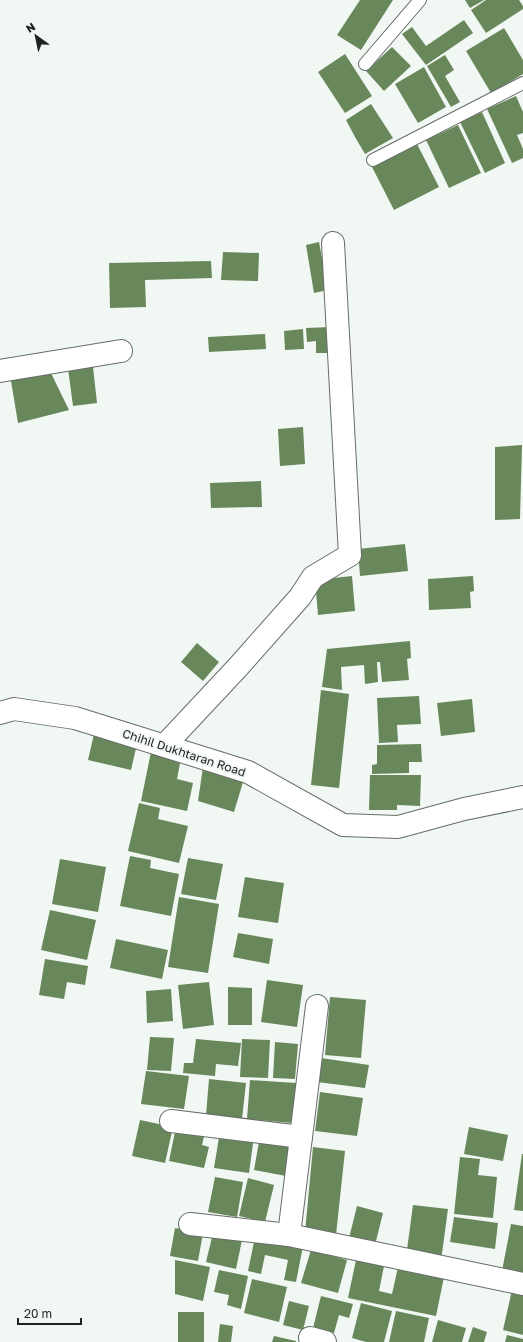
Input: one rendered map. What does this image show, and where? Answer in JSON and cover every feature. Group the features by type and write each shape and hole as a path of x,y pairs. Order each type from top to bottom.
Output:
{"street":[{"path":"164,746 300,597 312,577 350,555 333,243"},
{"path":"0,371 121,351"},
{"name":"Chihil Dukhtaran Road","path":"0,713 14,708 75,718 248,772 343,825 398,828 464,808 523,797"},
{"path":"289,1235 317,1006"},
{"path":"171,1121 301,1137"},
{"path":"190,1224 289,1235 523,1284"}],"lane":[{"path":"365,64 420,0"},
{"path":"373,160 523,83"}],"building":[{"path":"360,0 393,0 361,50 337,35"},
{"path":"465,0 484,0 470,8"},
{"path":"486,0 519,0 523,6 523,9 486,33 471,10"},
{"path":"464,20 473,33 426,65 402,34 412,27 426,46"},
{"path":"504,28 523,60 523,74 491,93 466,51"},
{"path":"392,47 411,66 384,91 366,71"},
{"path":"345,54 372,96 345,113 318,72"},
{"path":"445,55 454,70 445,76 460,102 451,107 427,66"},
{"path":"424,67 446,107 418,123 395,84"},
{"path":"516,96 523,112 523,133 517,135 523,149 523,158 512,163 487,109"},
{"path":"371,104 393,138 365,154 346,120"},
{"path":"482,112 505,163 485,173 460,122"},
{"path":"458,125 481,173 449,188 426,140"},
{"path":"417,144 439,187 394,210 372,167"},
{"path":"319,242 328,290 314,293 306,245"},
{"path":"223,252 259,253 258,281 221,280"},
{"path":"211,261 212,278 145,280 146,307 110,308 109,263"},
{"path":"331,327 332,353 316,353 316,341 307,342 306,328"},
{"path":"303,329 304,349 285,350 284,331"},
{"path":"265,334 266,349 209,352 208,337"},
{"path":"92,358 97,403 73,406 67,361"},
{"path":"47,365 69,410 18,423 11,381"},
{"path":"303,427 305,464 280,466 278,429"},
{"path":"522,445 520,519 495,520 495,447"},
{"path":"261,481 262,507 211,508 210,483"},
{"path":"405,544 408,571 360,576 358,549"},
{"path":"352,576 355,611 318,615 315,580"},
{"path":"473,576 474,591 470,592 471,608 429,610 428,579"},
{"path":"410,641 411,658 407,659 409,680 382,682 380,662 377,662 378,682 365,684 364,665 341,667 342,690 322,687 327,649"},
{"path":"197,643 219,662 203,681 181,662"},
{"path":"321,690 349,694 339,788 311,785"},
{"path":"419,696 421,724 397,725 398,742 379,743 377,698"},
{"path":"472,699 475,732 441,736 437,703"},
{"path":"94,734 137,744 131,770 88,760"},
{"path":"421,744 422,762 409,762 409,773 372,774 372,765 377,764 377,745"},
{"path":"151,752 181,758 177,779 193,783 187,811 141,801"},
{"path":"203,767 243,782 234,812 198,801"},
{"path":"370,775 421,775 420,806 397,805 397,810 369,810"},
{"path":"139,803 160,808 158,819 188,826 179,863 128,851"},
{"path":"130,856 151,860 150,868 179,874 171,916 120,906"},
{"path":"188,858 223,864 216,900 181,894"},
{"path":"60,859 106,867 98,912 52,904"},
{"path":"245,877 284,883 278,923 238,917"},
{"path":"179,897 219,904 208,973 168,967"},
{"path":"50,910 96,920 87,960 41,950"},
{"path":"238,933 273,939 269,964 233,957"},
{"path":"116,939 168,950 162,979 110,968"},
{"path":"45,959 88,966 85,985 67,982 64,999 39,995"},
{"path":"267,980 303,985 297,1027 261,1022"},
{"path":"209,982 214,1025 183,1029 178,985"},
{"path":"228,987 252,988 252,1025 228,1025"},
{"path":"171,989 173,1021 147,1023 146,991"},
{"path":"330,997 366,1000 361,1058 325,1055"},
{"path":"150,1037 174,1038 171,1071 147,1070"},
{"path":"196,1039 241,1043 238,1066 216,1064 215,1076 183,1073 184,1063 193,1063"},
{"path":"242,1039 270,1040 268,1078 240,1077"},
{"path":"275,1042 298,1044 295,1079 273,1078"},
{"path":"321,1058 369,1065 365,1088 317,1082"},
{"path":"146,1071 189,1076 184,1109 141,1104"},
{"path":"209,1079 246,1083 242,1119 206,1115"},
{"path":"250,1080 296,1083 292,1123 247,1119"},
{"path":"320,1092 363,1098 357,1136 315,1131"},
{"path":"140,1120 173,1127 165,1163 132,1156"},
{"path":"176,1127 205,1132 202,1145 209,1147 204,1168 169,1161"},
{"path":"469,1127 508,1135 503,1161 464,1154"},
{"path":"220,1131 254,1136 249,1173 214,1168"},
{"path":"260,1136 293,1142 286,1176 254,1170"},
{"path":"313,1147 345,1151 336,1235 305,1232"},
{"path":"523,1154 523,1211 514,1210"},
{"path":"460,1157 480,1159 478,1175 497,1177 493,1218 454,1214"},
{"path":"215,1177 243,1182 237,1217 208,1212"},
{"path":"248,1178 274,1185 265,1222 239,1216"},
{"path":"413,1205 448,1209 441,1261 406,1257"},
{"path":"357,1206 383,1213 375,1245 349,1238"},
{"path":"454,1217 498,1223 495,1249 450,1242"},
{"path":"511,1224 523,1226 523,1280 501,1276"},
{"path":"175,1228 203,1233 198,1261 170,1256"},
{"path":"213,1233 242,1240 236,1269 206,1262"},
{"path":"255,1237 303,1246 296,1282 284,1280 288,1260 265,1255 261,1274 248,1271"},
{"path":"311,1250 347,1260 338,1293 301,1283"},
{"path":"175,1260 210,1267 203,1301 175,1294"},
{"path":"356,1260 384,1266 379,1291 392,1294 398,1267 444,1277 436,1316 348,1298"},
{"path":"219,1270 248,1276 241,1309 227,1305 229,1295 214,1292"},
{"path":"252,1279 287,1287 279,1322 244,1313"},
{"path":"512,1290 523,1292 523,1335 503,1330"},
{"path":"321,1296 353,1304 349,1318 339,1315 334,1333 313,1328"},
{"path":"289,1301 309,1306 303,1330 283,1325"},
{"path":"361,1303 392,1311 384,1342 366,1342 352,1338"},
{"path":"396,1311 429,1318 424,1342 389,1342"},
{"path":"178,1312 204,1312 204,1342 178,1342"},
{"path":"438,1320 466,1328 462,1342 432,1342"},
{"path":"220,1324 233,1326 231,1342 218,1342"},
{"path":"473,1327 487,1332 484,1342 468,1342"},
{"path":"507,1335 523,1339 523,1342 505,1342"},
{"path":"274,1336 296,1341 296,1342 272,1342"}]}
